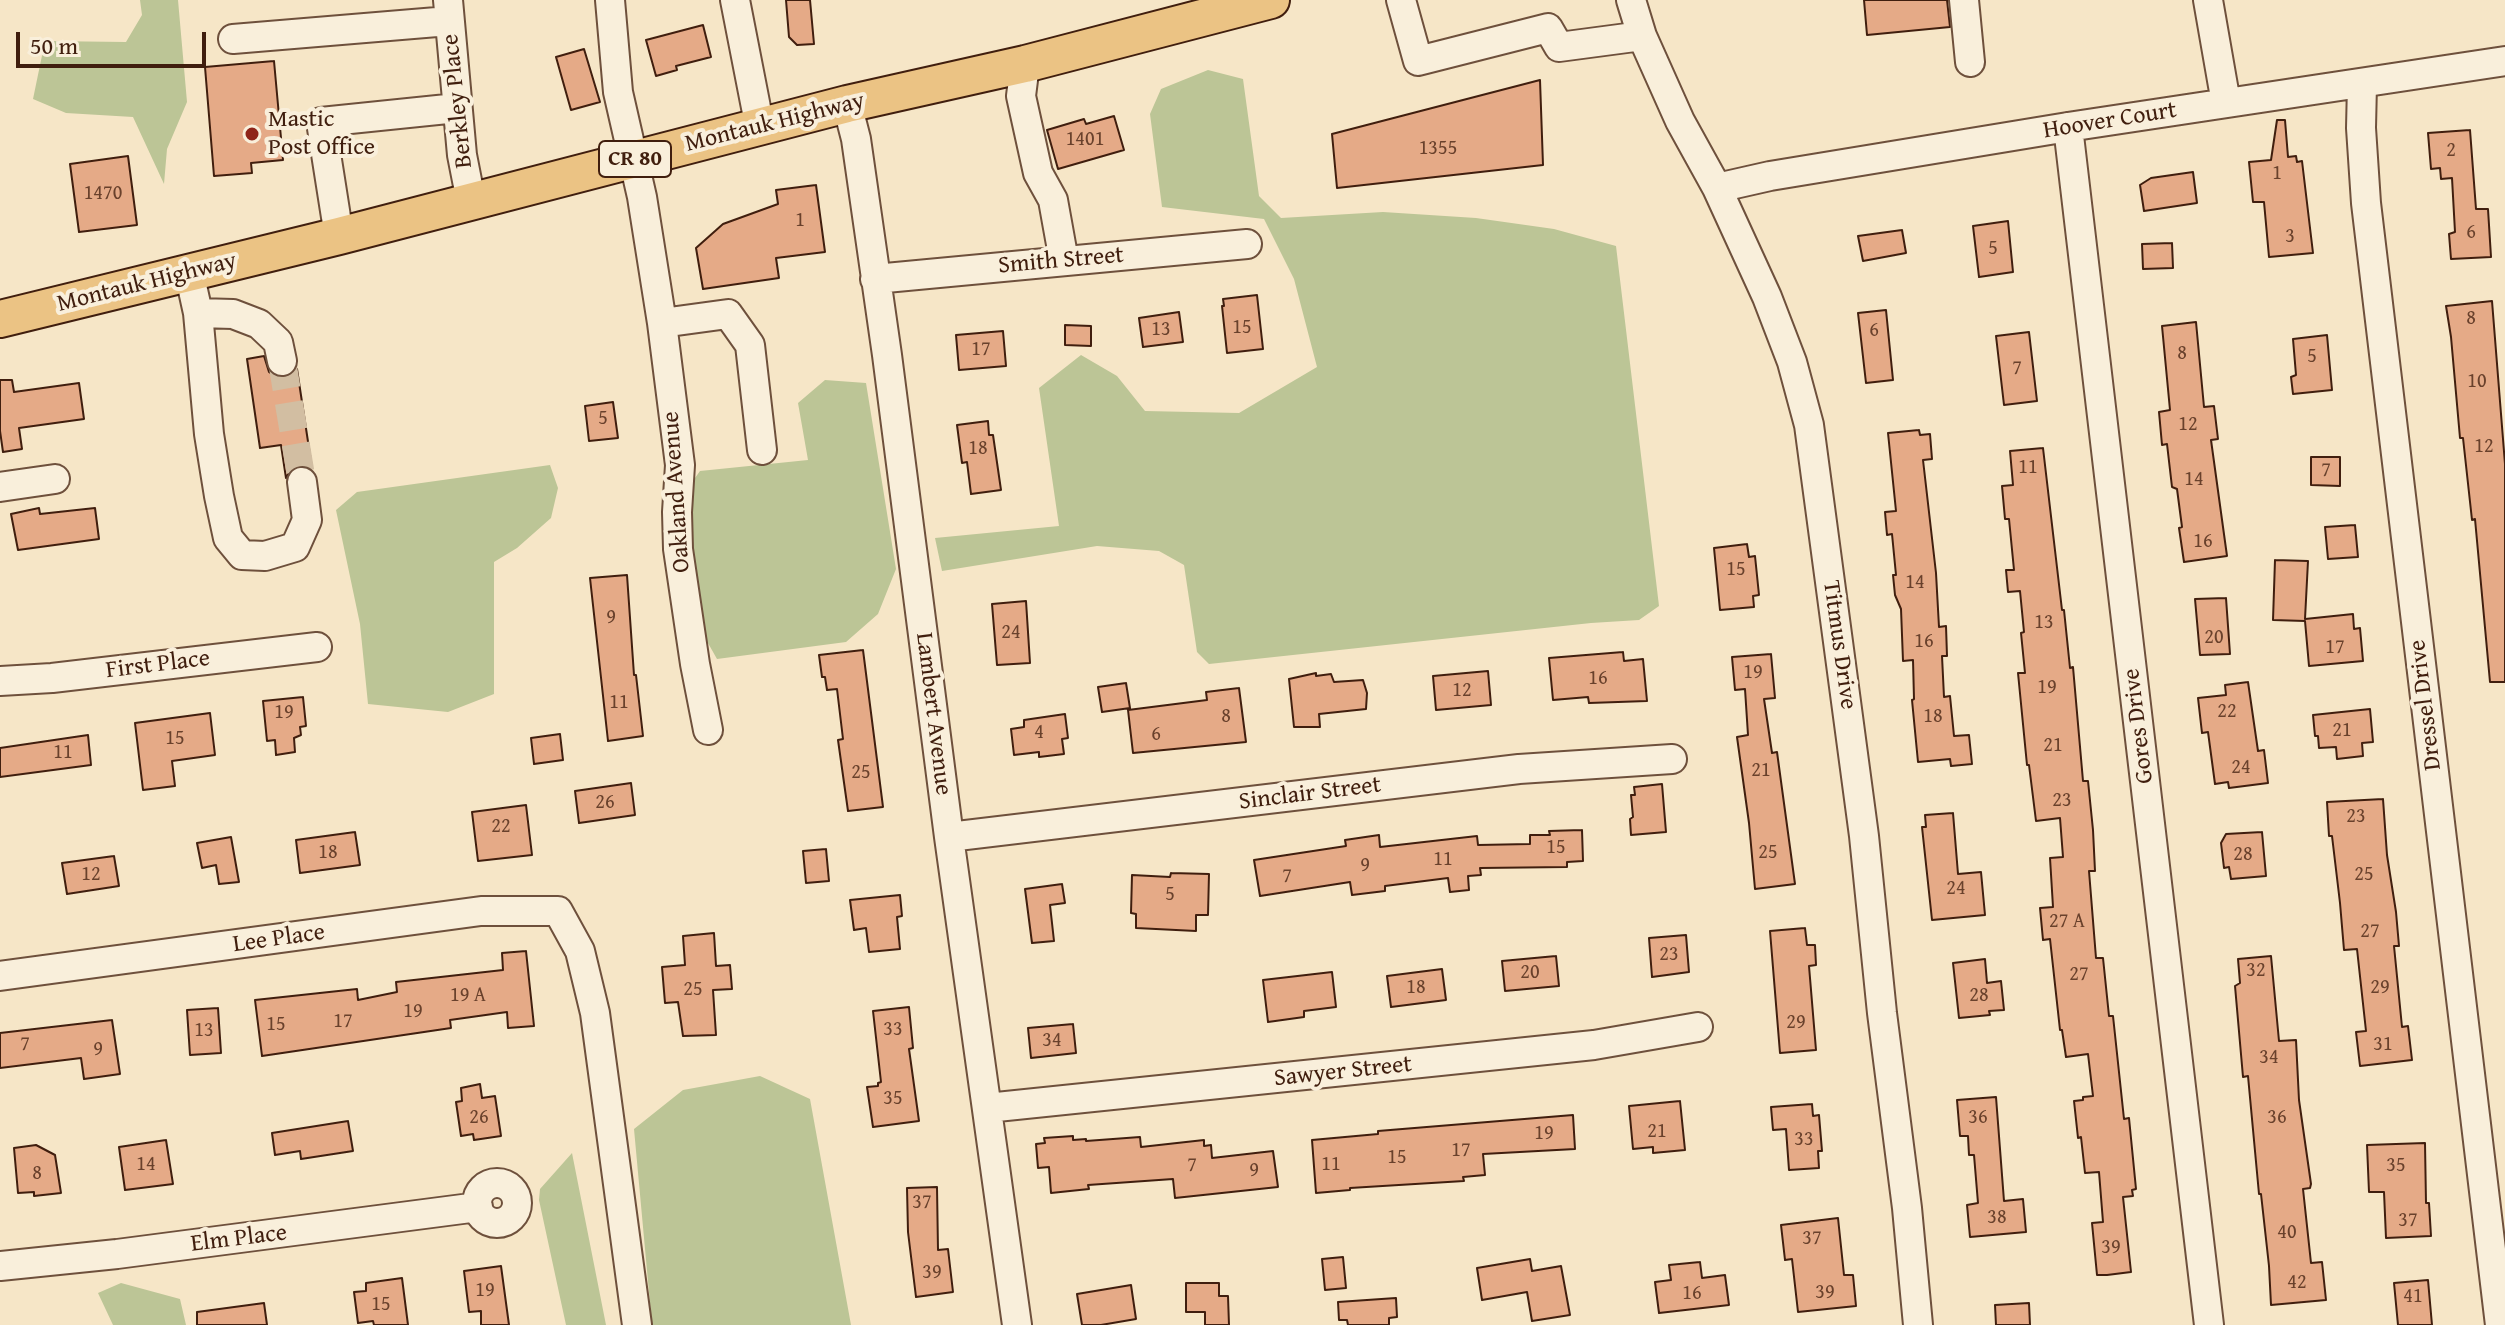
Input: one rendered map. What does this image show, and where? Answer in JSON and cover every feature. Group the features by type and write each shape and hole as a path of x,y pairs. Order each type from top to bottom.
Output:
{"main road":[{"name":"Montauk Highway","path":"0,319 339,236 847,104 1025,64 1220,6 1271,0"}],"street":[{"name":"Oakland Avenue","path":"610,0 618,92 635,159 662,323 680,465 678,549 708,730"},
{"path":"735,0 760,128"},
{"path":"1401,0 1418,61 1548,28 1559,47 1642,36"},
{"name":"Titmus Drive","path":"1631,0 1642,36 1680,121 1717,188 1767,297 1792,362 1809,425 1864,836 1918,1325"},
{"path":"1964,0 1970,62"},
{"path":"2208,0 2226,103"},
{"path":"233,39 448,11"},
{"name":"Berkley Place","path":"448,11 457,108 471,201"},
{"name":"Hoover Court","path":"1717,188 1770,176 2068,127 2505,61"},
{"path":"1025,64 1021,96 1038,173 1053,200 1064,261"},
{"name":"Dressel Drive","path":"2362,84 2361,128 2366,203 2500,1325"},
{"name":"Lambert Avenue","path":"847,104 856,139 887,355 949,837 1017,1325"},
{"path":"339,236 321,122 457,108"},
{"name":"Gores Drive","path":"2068,127 2209,1325"},
{"name":"Smith Street","path":"875,279 1247,244"},
{"path":"189,272 198,313 209,434 219,496 228,538 242,555 265,556 295,547 307,520 302,482"},
{"path":"198,313 233,314 259,324 278,342 282,361"},
{"path":"662,323 728,314 750,345 762,450"},
{"path":"0,487 55,479"},
{"name":"First Place","path":"0,681 52,678 317,647"},
{"name":"Sinclair Street","path":"949,837 1519,769 1672,759"},
{"name":"Lee Place","path":"0,976 481,911 558,911 580,951 595,1013 637,1325"},
{"name":"Sawyer Street","path":"987,1108 1580,1046 1698,1027"},
{"name":"Elm Place","path":"0,1266 478,1207"}],"green space":[{"path":"140,0 178,0 187,102 167,149 164,184 133,117 66,113 33,99 45,41 126,42 142,15"},
{"path":"1208,70 1243,79 1259,196 1281,218 1383,212 1476,218 1554,229 1616,246 1659,606 1639,620 1209,664 1197,652 1184,565 1159,551 1097,546 942,571 935,538 1059,526 1039,388 1081,355 1117,376 1145,411 1239,413 1317,367 1294,279 1264,219 1162,207 1150,114 1161,89"},
{"path":"825,380 866,383 896,569 878,614 846,642 717,659 704,636 685,492 700,471 808,460 798,403"},
{"path":"550,465 558,488 551,518 517,548 494,562 494,694 448,712 368,704 360,624 336,510 357,492"},
{"path":"760,1076 810,1099 851,1325 652,1325 634,1129 683,1090"},
{"path":"572,1153 606,1325 566,1325 539,1200 540,1189"},
{"path":"121,1283 180,1299 186,1325 113,1325 98,1293"}],"building":[{"path":"786,0 810,0 814,44 797,45 789,37"},
{"path":"1864,0 1947,0 1950,27 1867,35"},
{"path":"703,25 711,57 676,66 677,70 656,76 646,40"},
{"path":"584,49 600,102 571,110 556,57"},
{"path":"274,61 283,160 251,163 252,173 214,176 205,67"},
{"path":"1540,80 1543,165 1337,188 1332,134"},
{"path":"1114,116 1124,150 1058,169 1047,130 1084,119 1086,124"},
{"path":"2277,120 2285,120 2288,157 2296,156 2297,162 2302,161 2313,253 2269,257 2264,202 2253,202 2249,162 2271,160"},
{"path":"2470,130 2476,209 2488,209 2491,257 2451,259 2449,234 2455,232 2452,178 2441,179 2440,168 2431,169 2428,133"},
{"path":"128,156 137,225 79,232 70,164"},
{"path":"2193,172 2197,203 2144,211 2140,185 2151,178"},
{"path":"816,185 825,252 776,258 779,278 703,289 696,248 723,224 778,204 776,190"},
{"path":"2008,221 2013,272 1979,277 1973,226"},
{"path":"1902,230 1906,253 1863,261 1858,236"},
{"path":"2172,243 2173,268 2143,269 2142,244"},
{"path":"1257,295 1263,349 1227,353 1223,299"},
{"path":"2492,301 2505,464 2505,682 2490,682 2475,519 2472,520 2463,438 2460,438 2446,306"},
{"path":"1886,310 1893,380 1866,383 1858,313"},
{"path":"1179,312 1183,342 1143,347 1139,318"},
{"path":"2196,322 2204,407 2214,406 2218,439 2211,440 2227,556 2184,562 2177,489 2172,487 2167,444 2162,445 2159,412 2170,410 2162,326"},
{"path":"1065,325 1091,326 1091,346 1065,345"},
{"path":"1003,331 1006,366 959,370 956,335"},
{"path":"2029,332 2037,401 2004,405 1996,336"},
{"path":"2327,335 2332,390 2293,394 2291,377 2296,375 2293,339"},
{"path":"264,356 269,372 276,377 286,377 297,369 312,468 299,465 291,469 286,478 281,445 260,448 247,359"},
{"path":"0,380 12,380 14,392 79,383 84,419 19,428 22,449 3,452"},
{"path":"613,402 618,438 589,441 585,406"},
{"path":"988,421 1001,490 971,494 967,462 962,463 957,425"},
{"path":"1919,430 1920,435 1930,434 1932,459 1923,460 1939,627 1946,626 1947,656 1942,656 1944,697 1950,696 1954,736 1969,735 1972,764 1951,766 1950,759 1918,762 1912,700 1913,660 1903,661 1901,609 1895,595 1893,575 1896,575 1892,534 1887,535 1885,512 1896,511 1888,433"},
{"path":"2043,448 2070,668 2073,667 2083,781 2088,781 2095,871 2089,871 2096,958 2103,958 2109,1016 2113,1016 2124,1119 2129,1118 2136,1189 2132,1190 2133,1196 2123,1197 2131,1272 2107,1275 2097,1275 2092,1223 2103,1222 2099,1172 2085,1173 2074,1101 2093,1096 2088,1054 2066,1057 2050,939 2043,940 2040,908 2053,907 2050,858 2063,857 2060,818 2036,821 2018,673 2025,673 2020,591 2008,592 2006,570 2014,570 2002,486 2013,485 2010,451"},
{"path":"2311,457 2340,457 2340,486 2311,485"},
{"path":"39,508 40,514 95,508 99,539 18,550 11,514"},
{"path":"2355,525 2358,557 2328,559 2325,527"},
{"path":"1747,544 1749,557 1755,556 1759,595 1753,596 1754,607 1720,610 1714,548"},
{"path":"2275,560 2308,561 2305,619 2353,614 2354,629 2360,628 2363,661 2309,666 2305,621 2273,620"},
{"path":"627,575 634,675 643,736 608,741 590,578"},
{"path":"2226,598 2230,654 2200,655 2195,599"},
{"path":"1026,601 1030,663 997,665 992,604"},
{"path":"863,650 883,807 848,811 838,740 843,739 837,689 827,690 819,655"},
{"path":"1623,652 1624,661 1643,659 1647,701 1589,703 1588,697 1553,700 1549,658"},
{"path":"1771,654 1775,698 1764,699 1772,753 1777,752 1795,884 1755,889 1737,737 1748,735 1745,689 1735,690 1732,657"},
{"path":"1488,671 1491,705 1436,710 1433,676"},
{"path":"1316,673 1316,676 1331,674 1334,682 1363,680 1367,693 1366,709 1319,714 1320,727 1294,727 1289,679"},
{"path":"2248,682 2258,751 2264,750 2268,783 2229,788 2228,782 2215,784 2208,732 2202,733 2198,698 2226,695 2225,685"},
{"path":"1126,683 1130,708 1102,712 1098,687"},
{"path":"1239,688 1246,742 1133,753 1128,710 1207,700 1206,692"},
{"path":"303,697 306,726 300,727 301,735 294,738 295,752 276,755 275,740 267,741 263,701"},
{"path":"2370,709 2373,742 2362,743 2363,756 2337,759 2336,747 2319,748 2313,715"},
{"path":"210,713 215,755 172,761 175,786 143,790 135,723"},
{"path":"1065,714 1068,738 1062,739 1064,754 1039,757 1039,752 1014,755 1011,729 1024,727 1024,720"},
{"path":"560,734 563,760 534,764 531,738"},
{"path":"88,735 91,765 0,777 0,748"},
{"path":"631,783 635,815 579,823 575,791"},
{"path":"1662,784 1666,832 1631,835 1631,795 1635,795 1634,787"},
{"path":"2383,799 2399,946 2394,946 2402,1027 2408,1026 2412,1060 2360,1066 2356,1032 2366,1031 2357,949 2344,950 2327,802"},
{"path":"526,805 532,855 478,861 472,812"},
{"path":"1953,813 1958,874 1981,872 1985,915 1932,920 1922,827 1926,827 1925,815"},
{"path":"1582,830 1583,861 1567,862 1567,867 1480,868 1481,875 1468,876 1469,890 1450,892 1448,878 1385,886 1385,891 1352,895 1350,882 1260,896 1254,860 1346,846 1345,840 1379,835 1380,847 1477,836 1478,845 1530,844 1530,835"},
{"path":"355,832 360,865 300,873 296,840"},
{"path":"2262,832 2266,876 2231,879 2229,867 2224,868 2221,843 2226,834"},
{"path":"231,837 239,882 219,884 216,865 202,868 197,843"},
{"path":"826,849 829,881 806,883 803,851"},
{"path":"114,856 119,886 67,894 62,863"},
{"path":"1171,873 1209,874 1208,915 1196,915 1196,931 1136,928 1136,914 1131,913 1132,875 1170,877"},
{"path":"1062,884 1065,903 1050,905 1054,941 1032,943 1025,889"},
{"path":"900,895 902,916 897,917 900,949 869,952 866,928 854,930 850,900"},
{"path":"1805,928 1807,945 1815,945 1816,965 1809,966 1816,1050 1780,1053 1770,931"},
{"path":"714,933 716,966 730,965 732,989 713,990 716,1035 683,1036 678,1002 665,1003 662,967 685,965 683,936"},
{"path":"1686,935 1689,972 1652,977 1649,938"},
{"path":"526,951 534,1026 508,1028 507,1012 450,1020 451,1028 262,1056 255,1000 357,989 358,1000 397,992 396,982 503,970 502,953"},
{"path":"1556,956 1559,986 1505,991 1502,961"},
{"path":"2271,956 2279,1041 2296,1040 2299,1100 2311,1184 2310,1188 2303,1189 2311,1263 2322,1262 2326,1300 2271,1305 2248,1076 2243,1077 2235,986 2240,983 2238,959"},
{"path":"1985,959 1987,983 2001,981 2004,1010 1989,1011 1990,1015 1959,1018 1953,963"},
{"path":"1442,969 1446,1000 1391,1007 1387,976"},
{"path":"1332,972 1336,1007 1304,1011 1304,1017 1268,1022 1263,980"},
{"path":"909,1007 913,1048 909,1049 919,1121 873,1127 867,1087 878,1086 881,1082 873,1011"},
{"path":"218,1008 221,1053 190,1055 187,1010"},
{"path":"112,1020 120,1074 84,1079 81,1058 0,1068 0,1033"},
{"path":"1073,1024 1076,1053 1031,1058 1028,1028"},
{"path":"480,1084 482,1098 495,1096 501,1136 474,1140 473,1134 461,1136 456,1102 462,1101 461,1088"},
{"path":"1996,1097 2004,1201 2023,1199 2026,1232 1970,1237 1967,1205 1978,1203 1974,1155 1969,1155 1968,1136 1960,1136 1957,1100"},
{"path":"1680,1101 1685,1150 1653,1153 1653,1147 1633,1149 1629,1106"},
{"path":"1812,1104 1813,1116 1819,1115 1822,1151 1818,1151 1819,1168 1789,1170 1786,1129 1773,1130 1771,1107"},
{"path":"1573,1115 1575,1149 1483,1154 1485,1175 1463,1177 1464,1181 1316,1193 1312,1140 1378,1134 1378,1131"},
{"path":"348,1121 353,1151 301,1159 300,1151 275,1155 272,1133"},
{"path":"1073,1136 1073,1140 1086,1141 1140,1137 1141,1147 1204,1140 1204,1146 1211,1145 1212,1158 1273,1151 1278,1187 1175,1198 1173,1179 1088,1185 1089,1189 1051,1193 1049,1167 1038,1168 1036,1144 1045,1143 1044,1138"},
{"path":"166,1140 173,1184 125,1190 119,1147"},
{"path":"2425,1143 2426,1203 2429,1203 2431,1236 2386,1238 2384,1192 2369,1192 2367,1145"},
{"path":"36,1145 55,1155 61,1193 34,1196 34,1192 18,1193 14,1148"},
{"path":"937,1187 938,1250 948,1249 953,1292 916,1297 908,1232 907,1188"},
{"path":"1838,1218 1844,1275 1853,1275 1856,1306 1798,1312 1792,1259 1785,1260 1781,1225"},
{"path":"1343,1257 1346,1288 1325,1290 1322,1259"},
{"path":"1530,1259 1532,1271 1561,1266 1570,1315 1532,1321 1527,1292 1482,1300 1477,1268"},
{"path":"1700,1262 1702,1278 1725,1275 1729,1305 1659,1313 1655,1282 1671,1280 1669,1265"},
{"path":"501,1266 509,1325 481,1325 481,1311 469,1312 464,1271"},
{"path":"402,1278 408,1325 374,1325 373,1321 358,1323 354,1292 366,1291 366,1283"},
{"path":"2428,1280 2432,1325 2398,1325 2394,1283"},
{"path":"1186,1283 1219,1283 1219,1296 1228,1296 1229,1325 1205,1325 1205,1312 1186,1312"},
{"path":"1131,1285 1136,1319 1082,1325 1077,1294"},
{"path":"1396,1298 1397,1317 1389,1318 1389,1325 1348,1325 1347,1320 1339,1320 1338,1302"},
{"path":"264,1303 267,1325 197,1325 197,1312"},
{"path":"2029,1303 2030,1325 1996,1325 1995,1305"}],"tunnel":[{"path":"282,361 302,482"}],"place":[{"name":"Mastic Post Office","path":"252,134"}]}
